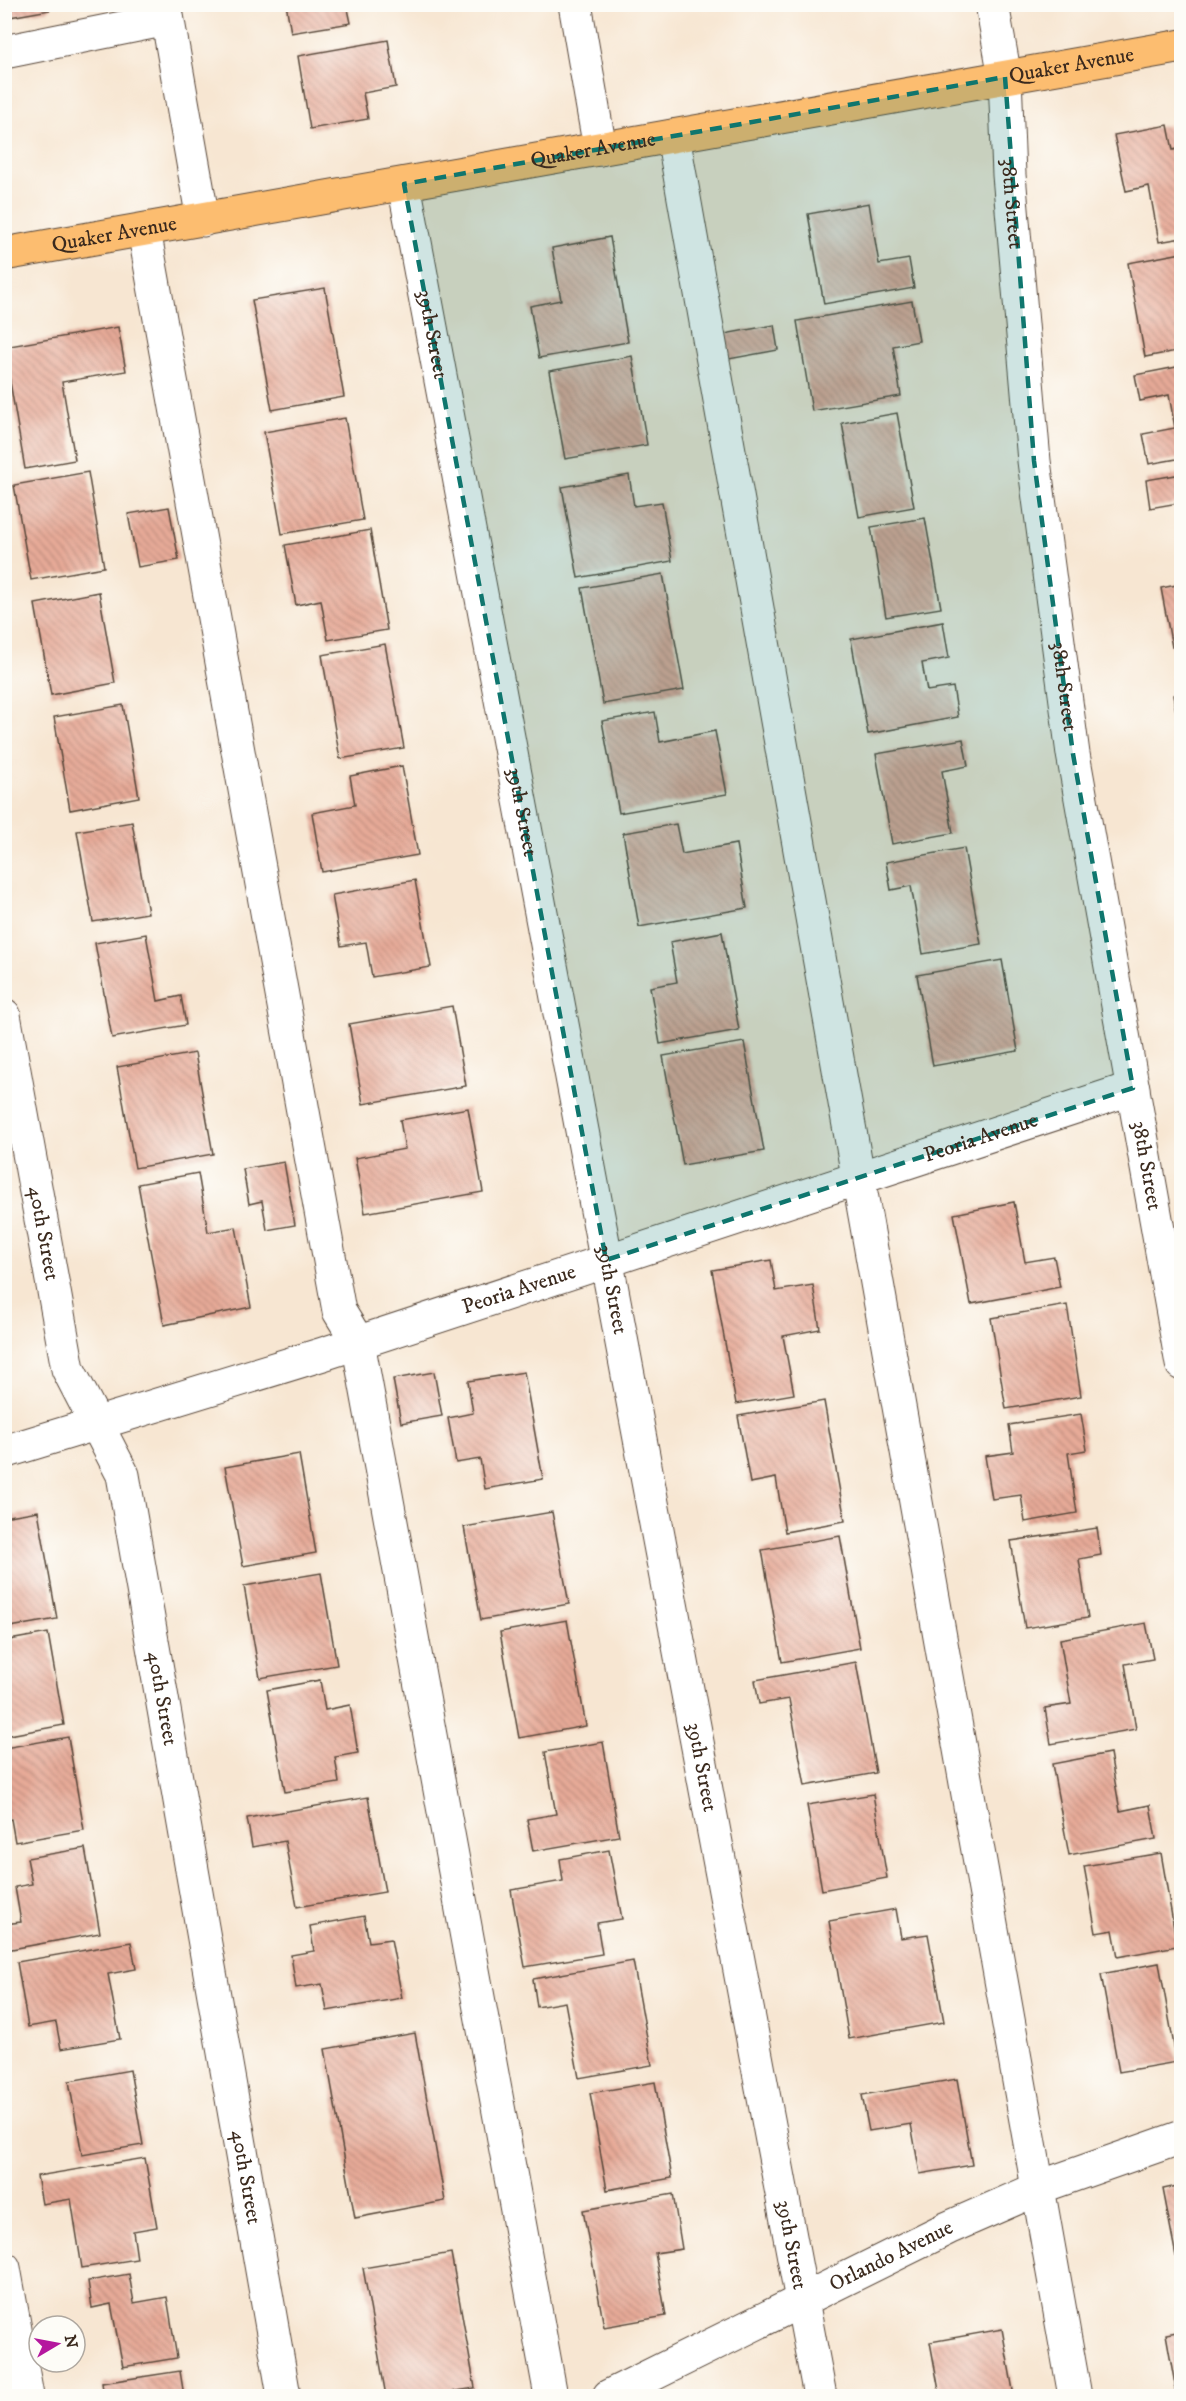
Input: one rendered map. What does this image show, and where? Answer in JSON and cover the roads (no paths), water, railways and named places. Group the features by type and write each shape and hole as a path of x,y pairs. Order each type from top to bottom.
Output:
{"main road":[{"name":"Quaker Avenue","path":"4,254 1182,45"}],"street":[{"path":"575,4 600,149"},
{"name":"38th Street","path":"992,4 1005,77 1009,176 1034,461 1073,754 1182,1364"},
{"path":"4,52 166,12 203,219"},
{"path":"674,136 1075,2397"},
{"name":"39th Street","path":"404,184 820,2397"},
{"path":"144,230 339,1311 358,1342 551,2397"},
{"name":"40th Street","path":"4,1015 68,1369 123,1475 284,2397"},
{"name":"Peoria Avenue","path":"4,1452 358,1342 1133,1088"},
{"name":"Orlando Avenue","path":"609,2397 948,2228 1038,2188 1182,2137"},
{"path":"4,2268 27,2397"}]}
